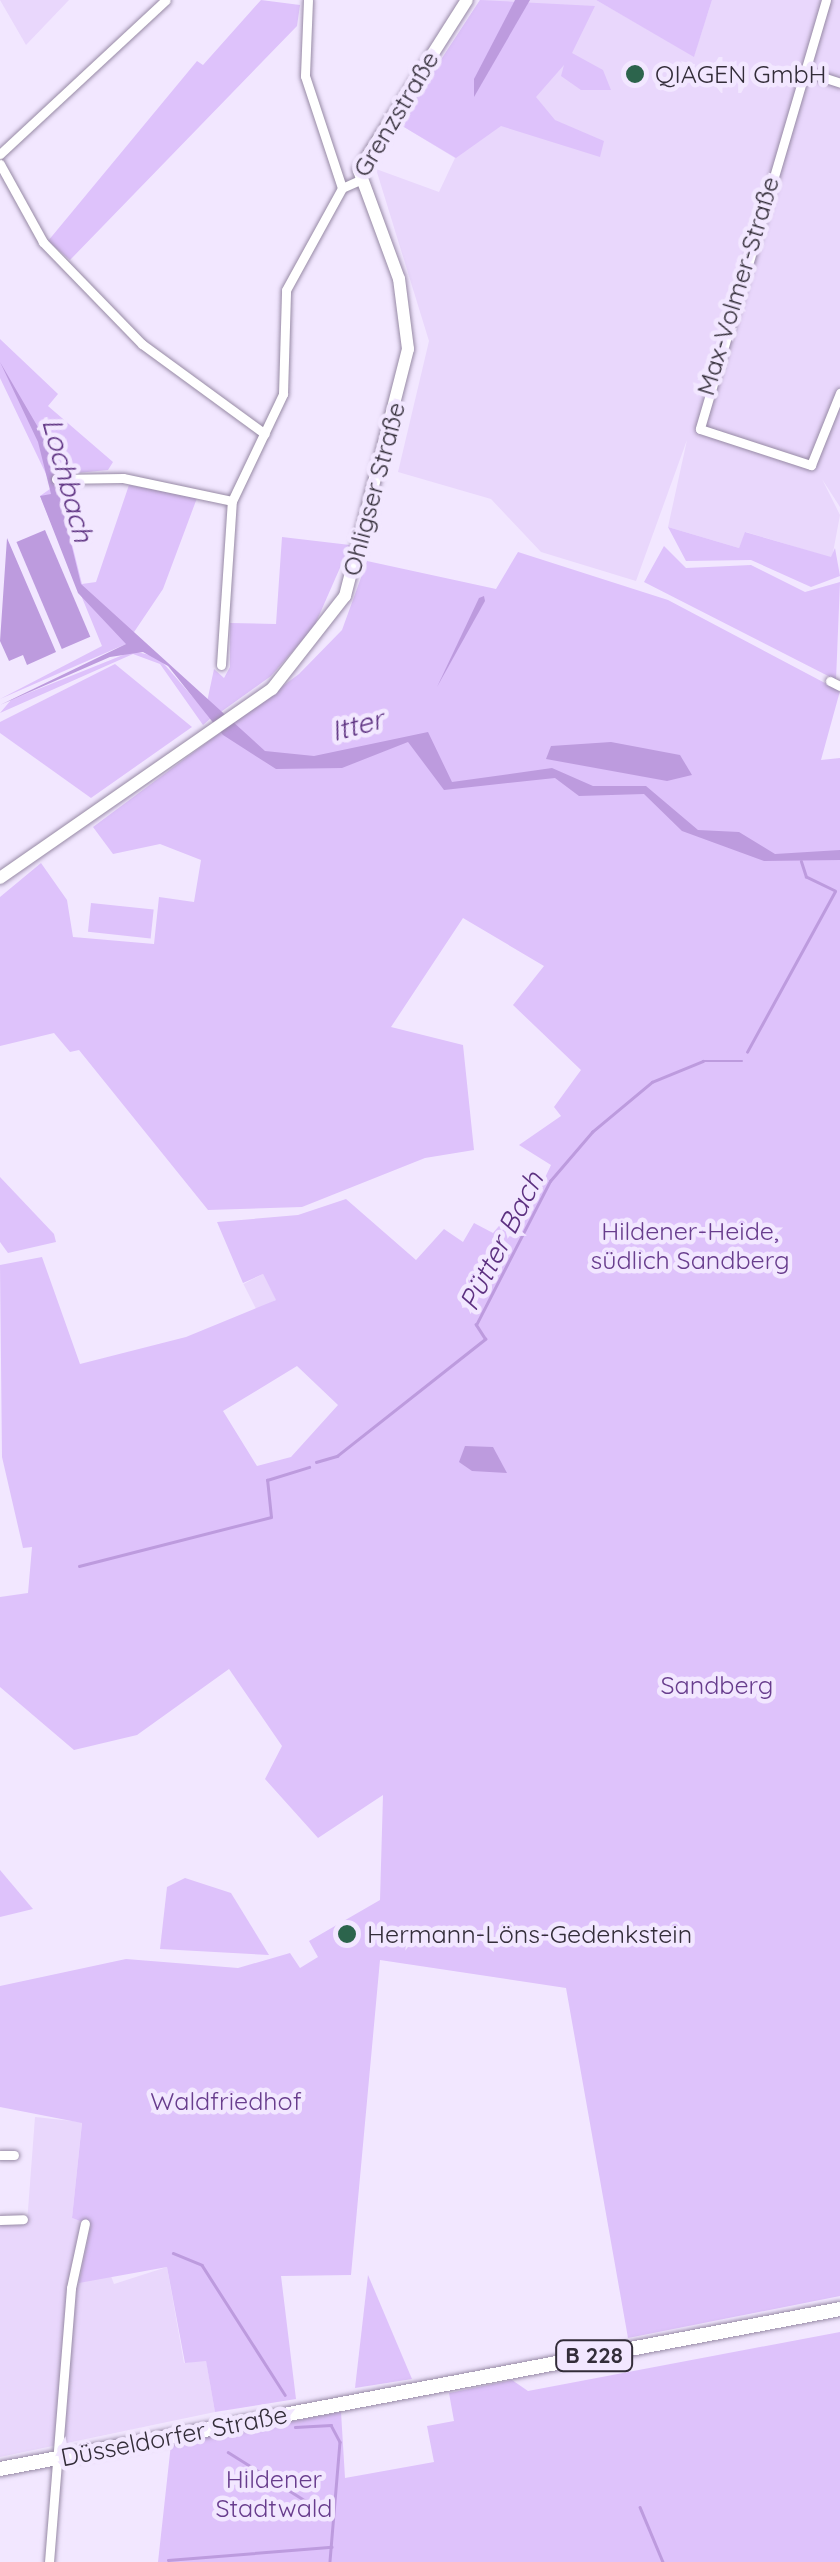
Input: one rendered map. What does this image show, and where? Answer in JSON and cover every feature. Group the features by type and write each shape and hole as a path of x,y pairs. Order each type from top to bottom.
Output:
{"main road":[{"name":"Grenzstraße","path":"360,180 366,152 468,0"},
{"name":"Ohligser Straße","path":"0,878 212,732 299,664 345,596 403,381 404,300 360,180"},
{"name":"Düsseldorfer Straße","path":"0,2469 840,2309"}],"street":[{"path":"0,154 166,0"},
{"path":"308,0 305,76 342,188"},
{"name":"Max-Volmer-Straße","path":"826,0 700,430 815,464 840,393"},
{"path":"804,70 840,82"},
{"path":"0,164 43,242 142,344 265,434"},
{"name":"Grenzstraße","path":"222,665 232,501 286,384 286,290 342,188 360,180"},
{"path":"56,480 123,478 232,501"},
{"path":"0,2155 14,2154"},
{"path":"0,2220 23,2219"},
{"path":"49,2562 61,2457 71,2288 85,2222"}],"shaded area":[{"path":"0,0 69,0 26,45"},
{"path":"480,0 596,0 694,56 712,0 840,0 840,507 822,479 840,515 832,558 746,532 739,548 668,527 687,440 636,581 541,552 491,499 398,472 429,341 376,169 439,192 455,158 399,124"},
{"path":"515,0 530,0 474,97 474,79"},
{"path":"0,362 46,441 81,584 265,751 314,756 428,732 452,782 552,768 593,786 646,786 698,830 739,832 775,854 840,850 840,860 764,861 682,831 644,794 579,796 555,778 444,790 408,742 342,768 276,769 223,735 168,666 143,652 110,657 0,705 126,644 78,593 40,496 51,494 38,442"},
{"path":"45,530 90,637 62,649 16,542"},
{"path":"7,538 56,652 27,665 23,655 9,661 0,641"},
{"path":"484,596 485,601 437,687 479,598"},
{"path":"611,742 680,755 692,775 667,781 546,759 551,746"},
{"path":"263,1274 276,1300 257,1310 243,1284"},
{"path":"465,1446 493,1447 507,1473 472,1471 459,1462"},
{"path":"35,2117 82,2122 72,2218 91,2224 114,2284 167,2267 184,2363 206,2360 215,2412 0,2457 0,2225 27,2223"}],"green space":[{"path":"261,0 300,5 297,26 70,260 48,241 197,61 203,65"},
{"path":"480,0 595,6 572,53 603,70 611,90 581,90 561,76 564,65 536,97 555,120 604,141 600,157 501,126 456,158 399,124"},
{"path":"596,0 712,0 694,57"},
{"path":"0,339 58,394 48,406 113,462 108,470 47,476 0,378"},
{"path":"57,484 82,584 96,582 129,485 197,498 163,589 126,644 0,699 102,646 40,496"},
{"path":"668,527 739,548 745,532 831,557 835,548 840,576 811,587 751,560 686,561"},
{"path":"282,537 350,545 314,627 271,676 218,714 207,702 214,669 224,678 230,667 230,623 276,624"},
{"path":"664,546 686,568 751,565 805,592 840,582 836,680 644,582"},
{"path":"518,552 668,600 840,691 821,760 840,758 840,2296 628,2338 566,1988 380,1960 351,2275 281,2276 296,2399 215,2412 206,2361 185,2363 167,2267 79,2283 91,2225 72,2218 82,2123 0,2107 0,1986 126,1959 238,1968 290,1953 300,1968 318,1957 309,1941 380,1900 383,1795 318,1838 265,1779 282,1746 229,1669 137,1735 74,1750 0,1687 0,1597 28,1593 32,1547 23,1548 2,1457 0,1265 42,1257 80,1364 186,1337 276,1300 263,1274 243,1283 217,1222 298,1215 346,1199 416,1260 444,1229 463,1242 474,1223 493,1233 509,1214 524,1222 551,1165 519,1145 561,1116 554,1107 581,1070 513,1005 544,966 463,918 391,1027 463,1045 474,1150 425,1158 302,1207 208,1210 79,1050 70,1052 54,1033 0,1046 0,897 41,863 67,900 73,937 154,944 159,897 194,902 201,860 160,844 113,854 93,827 299,674 342,630 367,561 496,589","holes":["297,1366 338,1405 291,1457 257,1466 223,1411"]},
{"path":"133,651 158,657 211,718 203,725 160,664 133,654 0,713 11,700"},
{"path":"115,664 192,727 91,798 0,733 0,722"},
{"path":"91,903 154,910 151,938 88,932"},
{"path":"0,1177 54,1234 56,1242 8,1253 0,1242"},
{"path":"0,1870 33,1909 0,1917"},
{"path":"185,1878 231,1893 269,1955 160,1949 167,1887"},
{"path":"368,2275 412,2379 355,2388"},
{"name":"Hildener Stadtwald","path":"840,2332 840,2562 158,2562 171,2444 341,2412 345,2478 434,2462 427,2426 454,2421 449,2393 512,2380 528,2391"}],"waterway":[{"name":"Pütter Bach","path":"747,1052 835,891 806,877 801,862"},
{"name":"Pütter Bach","path":"316,1462 337,1456 485,1339 476,1325 550,1181 592,1132 652,1082 703,1061 742,1061"},
{"name":"Pütter Bach","path":"79,1566 271,1517 267,1480 309,1467"},
{"path":"173,2253 202,2265 285,2395"},
{"path":"295,2427 331,2425 340,2442 330,2561"},
{"path":"228,2452 333,2518"},
{"path":"640,2507 663,2562"},
{"path":"168,2560 331,2547"}],"place":[{"name":"QIAGEN GmbH","path":"635,74"},
{"name":"Hermann-Löns-Gedenkstein","path":"347,1934"}],"water label":[{"name":"Lochbach","path":"68,480"},
{"name":"Itter","path":"357,725"}],"park label":[{"name":"Hildener-Heide, südlich Sandberg","path":"690,1246"},
{"name":"Sandberg","path":"717,1685"},
{"name":"Waldfriedhof","path":"226,2101"}]}
